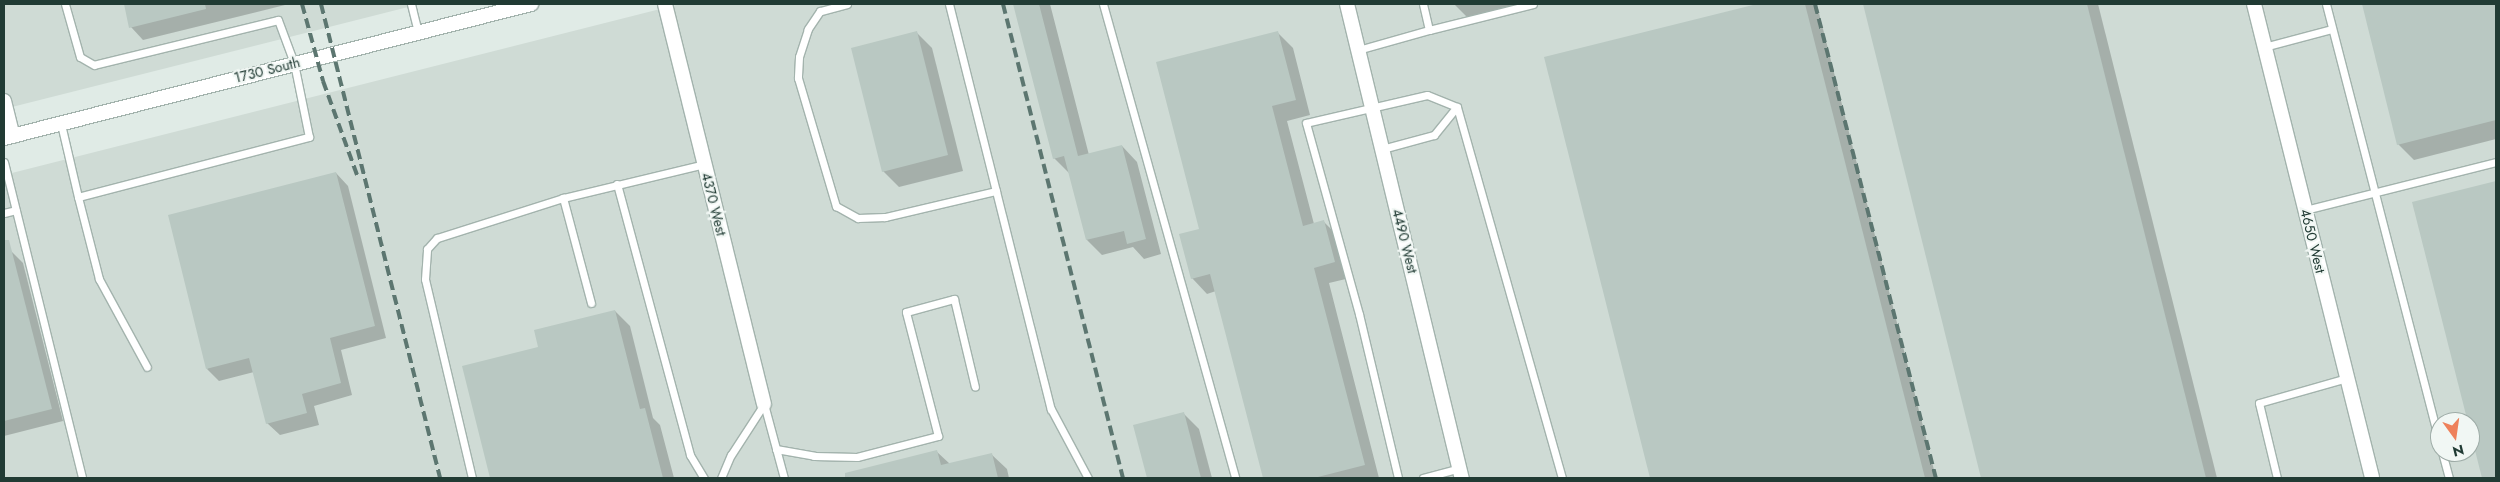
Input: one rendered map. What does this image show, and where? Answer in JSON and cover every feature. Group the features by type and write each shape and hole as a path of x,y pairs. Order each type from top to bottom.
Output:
{"street":[{"name":"1730 South","path":"8,137 531,4"},
{"name":"4370 West","path":"665,4 764,404"},
{"name":"4490 West","path":"1347,4 1461,473"},
{"name":"4650 West","path":"2254,4 2372,478"},
{"path":"4,101 8,137"}],"lane":[{"path":"65,4 80,57 88,64 94,65 273,19 281,24 294,63 309,137 78,197"},
{"path":"411,4 418,32"},
{"path":"847,4 820,11 808,29 799,57 798,78 836,206 858,218 885,217 996,191"},
{"path":"949,4 1051,409 1088,478"},
{"path":"1103,4 1235,478"},
{"path":"1423,4 1429,30"},
{"path":"1358,50 1533,4"},
{"path":"2326,4 2431,412"},
{"path":"2264,47 2332,30"},
{"path":"1398,478 1359,314 1306,123 1427,95 1457,107"},
{"path":"1382,149 1434,135 1457,107"},
{"path":"1457,107 1562,478"},
{"path":"60,124 99,279 147,367"},
{"path":"4,162 82,478"},
{"path":"2305,210 2496,162"},
{"path":"472,478 425,279 428,249 437,238 563,198 705,164"},
{"path":"617,184 690,455 704,478"},
{"path":"563,198 591,303"},
{"path":"4,213 16,210"},
{"path":"776,449 814,456 857,457 938,436 906,312 954,299 975,387"},
{"path":"2277,478 2259,403 2347,378"},
{"path":"764,404 784,478"},
{"path":"721,478 731,454 764,404"},
{"path":"2445,462 2449,478"},
{"path":"1423,478 1461,473"}],"shaded area":[{"path":"4,4 420,4 4,109"},
{"path":"680,4 2496,4 2496,478 4,478 4,175"}],"building":[{"path":"124,4 205,4 206,9 129,28"},
{"path":"1013,4 1039,4 1078,156 1122,145 1146,239 1127,244 1124,231 1086,240 1064,156 1053,159"},
{"path":"1757,4 1805,4 1925,478 1650,478 1544,57"},
{"path":"1863,4 2087,4 2206,478 1981,478"},
{"path":"2362,4 2496,4 2496,120 2397,145"},
{"path":"917,31 948,155 882,172 851,48"},
{"path":"1278,31 1296,100 1272,106 1303,226 1324,220 1335,262 1314,268 1365,465 1314,478 1263,478 1210,274 1191,279 1179,234 1199,229 1156,62"},
{"path":"336,172 375,326 330,338 341,383 302,394 307,413 266,424 249,358 206,369 168,215"},
{"path":"2496,181 2496,478 2482,478 2478,462 2480,462 2480,412 2465,412 2412,202"},
{"path":"4,240 9,240 52,409 4,421"},
{"path":"615,310 640,409 645,408 663,478 490,478 462,366 538,347 534,330"},
{"path":"1184,412 1201,478 1147,478 1133,425"},
{"path":"937,450 941,465 992,453 998,478 845,478 845,473"}],"railway":[{"path":"302,4 323,81 357,175"},
{"path":"321,4 440,478"},
{"path":"1003,4 1123,478"},
{"path":"1815,4 1936,478"}]}
